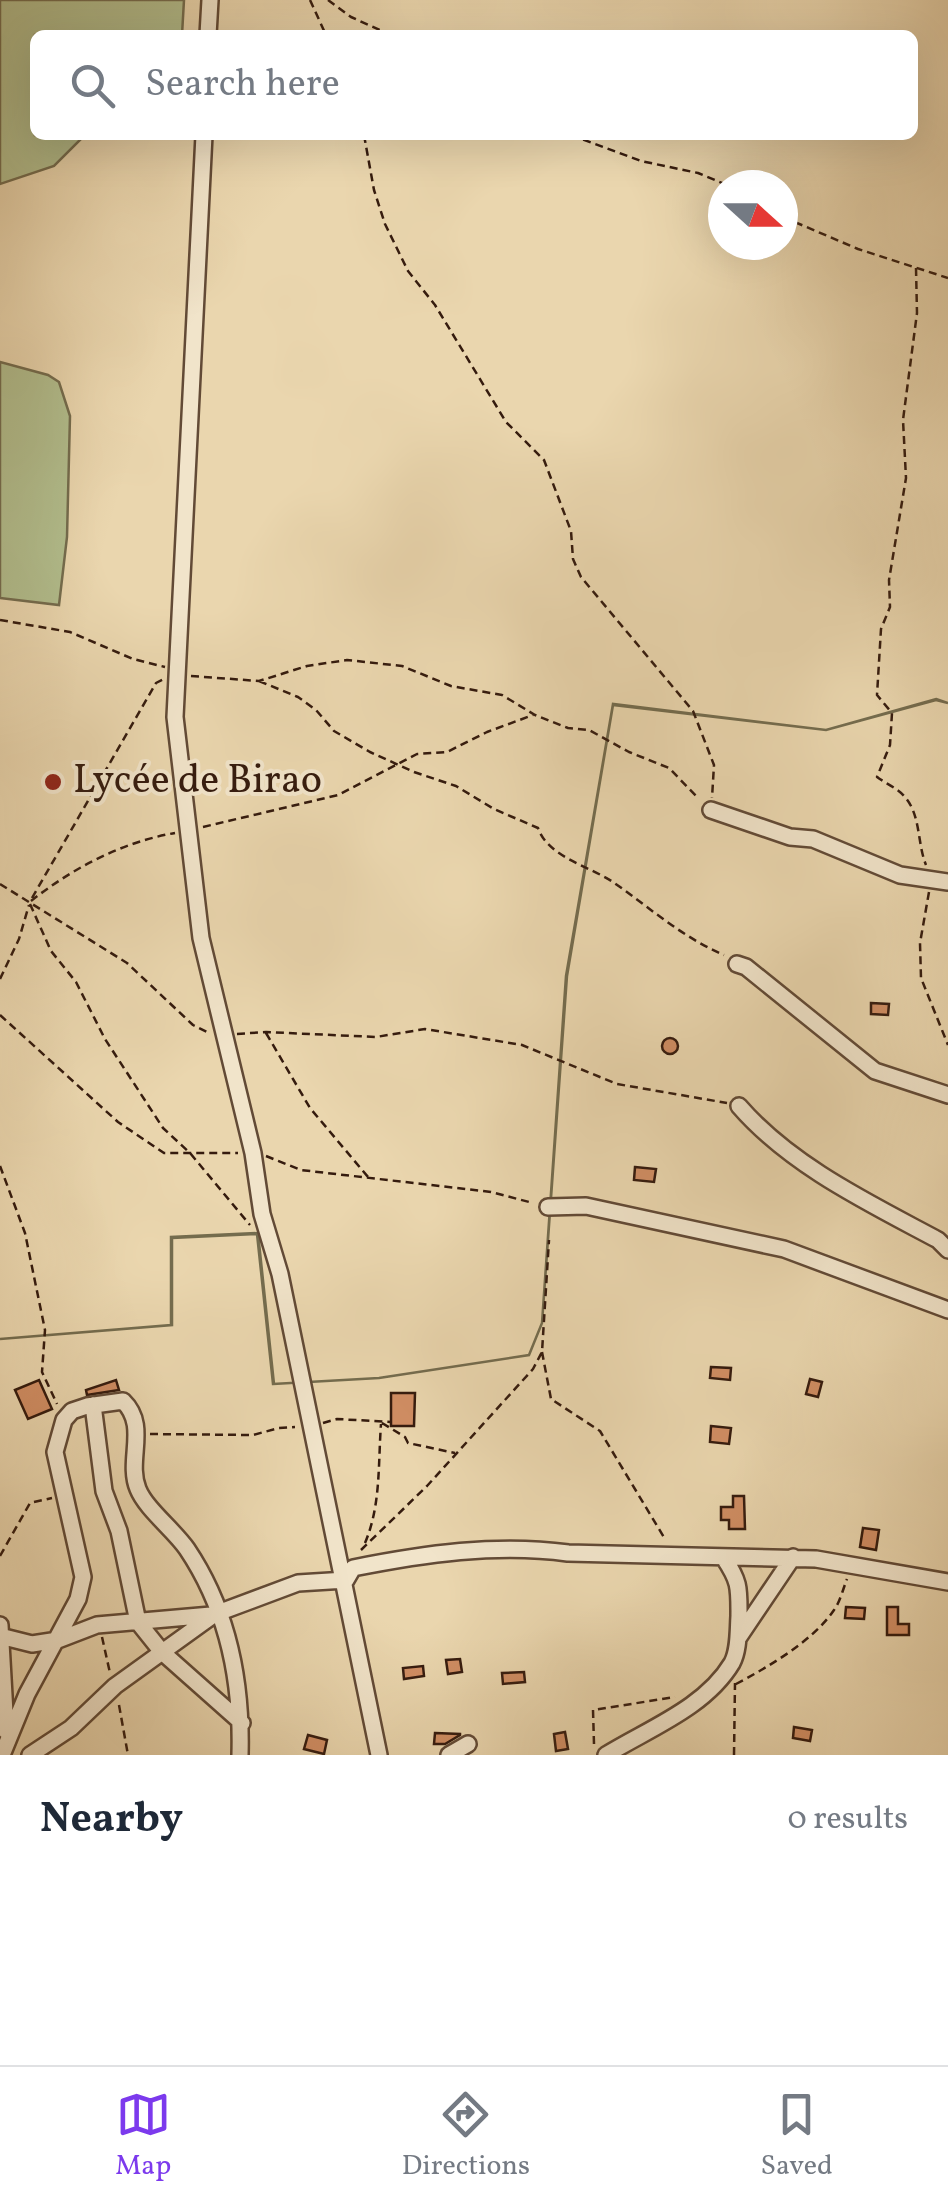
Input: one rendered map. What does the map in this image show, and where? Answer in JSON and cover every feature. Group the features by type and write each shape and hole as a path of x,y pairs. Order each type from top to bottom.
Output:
{"street":[{"path":"208,30 210,0"},
{"path":"204,140 175,718 187,831 202,938 344,1575 380,1755"},
{"path":"712,810 790,837 813,839 900,876 948,882"},
{"path":"738,964 875,1071 948,1095"},
{"path":"739,1106 761,1132 856,1196 938,1240 948,1250"},
{"path":"548,1207 586,1206 784,1249 948,1310"},
{"path":"4,1753 27,1694 78,1599 83,1577 55,1452 64,1420 72,1411 93,1404 122,1402 132,1410 138,1489 187,1548 200,1569 217,1613 236,1675 242,1722 240,1755"},
{"path":"93,1404 104,1491 119,1531 138,1622 162,1652 242,1722"},
{"path":"4,1753 7,1717 1,1632 32,1644 58,1640 98,1625 217,1613 298,1583 344,1575 353,1568 425,1556 532,1548 568,1553 793,1558 948,1582"},
{"path":"606,1755 652,1732 706,1692 733,1662 738,1640 740,1581 724,1558"},
{"path":"738,1640 793,1558"},
{"path":"30,1755 71,1728 114,1688 217,1613"},
{"path":"449,1755 468,1744"}],"path":[{"path":"310,0 324,30"},
{"path":"328,0 380,30"},
{"path":"365,140 374,190 400,255 436,305 506,422 544,460 571,531 573,560 581,577 693,711 714,766 712,810"},
{"path":"585,140 642,161 708,177"},
{"path":"798,223 948,278"},
{"path":"916,268 917,313 903,420 906,478 889,580 890,607 882,629 877,695 892,713 890,746 877,777 904,795 916,816 920,850 931,877 920,943 921,978 948,1045"},
{"path":"0,620 70,632 133,659 196,678 259,681 307,666 347,660 402,666 470,691 502,695 535,715 568,728 589,730 629,752 660,763 712,810"},
{"path":"0,979 19,939 30,902 156,684 178,670"},
{"path":"259,681 298,698 316,710 334,731 538,828 551,847 610,880 695,942 738,964"},
{"path":"30,902 82,866 154,836 338,794 417,754 447,752 535,715"},
{"path":"0,884 127,962 194,1025 210,1033 376,1037 425,1028 522,1045 617,1084 739,1106"},
{"path":"30,902 51,950 76,982 105,1039 163,1128 190,1153 253,1229"},
{"path":"266,1032 310,1108 370,1180"},
{"path":"0,1166 25,1233 37,1290 45,1330 42,1372 64,1420"},
{"path":"549,1240 542,1352 551,1398 600,1431 673,1553"},
{"path":"344,1575 362,1549 427,1486 533,1370 542,1352"},
{"path":"136,1436 176,1432 253,1436 336,1419 391,1422"},
{"path":"381,1422 408,1444 455,1453"},
{"path":"362,1549 379,1496 381,1422"},
{"path":"735,1685 784,1656 835,1610 849,1567"},
{"path":"98,1625 124,1718 128,1755"},
{"path":"733,1662 734,1755"},
{"path":"595,1755 593,1710 706,1692"}],"green space":[{"path":"0,0 184,0 182,30 30,30 30,140 80,140 54,166 0,184"},
{"path":"0,362 48,375 59,382 70,416 67,537 59,605 0,598"},
{"path":"613,704 826,730 613,705 567,976 542,1323 566,976"},
{"path":"258,1233 274,1384 257,1234 172,1238 172,1325 0,1339 171,1325 171,1237"}],"building":[{"path":"871,1003 889,1004 888,1015 871,1014"},
{"path":"670,1038 678,1046 670,1054 662,1046"},
{"path":"635,1167 656,1169 654,1182 634,1180"},
{"path":"711,1367 731,1368 730,1380 710,1378"},
{"path":"810,1379 822,1382 818,1397 806,1394"},
{"path":"39,1380 52,1409 28,1419 15,1390"},
{"path":"116,1380 119,1390 87,1395 86,1390"},
{"path":"391,1393 415,1393 414,1426 391,1426"},
{"path":"711,1426 731,1428 729,1444 710,1442"},
{"path":"733,1496 744,1496 745,1529 729,1529 729,1520 721,1520 721,1507 733,1507"},
{"path":"863,1528 879,1530 876,1550 860,1547"},
{"path":"846,1607 865,1608 864,1619 845,1618"},
{"path":"887,1607 898,1607 898,1624 909,1624 909,1635 887,1635"},
{"path":"460,1659 462,1672 448,1674 446,1660"},
{"path":"423,1666 424,1676 404,1679 403,1668"},
{"path":"524,1672 525,1682 503,1684 502,1673"},
{"path":"794,1727 812,1730 810,1741 793,1738"},
{"path":"565,1732 568,1749 556,1751 554,1734"},
{"path":"435,1733 460,1735 445,1744 434,1744"},
{"path":"308,1735 327,1740 324,1754 304,1749"}],"place":[{"name":"Lycée de Birao","path":"53,782"}]}
